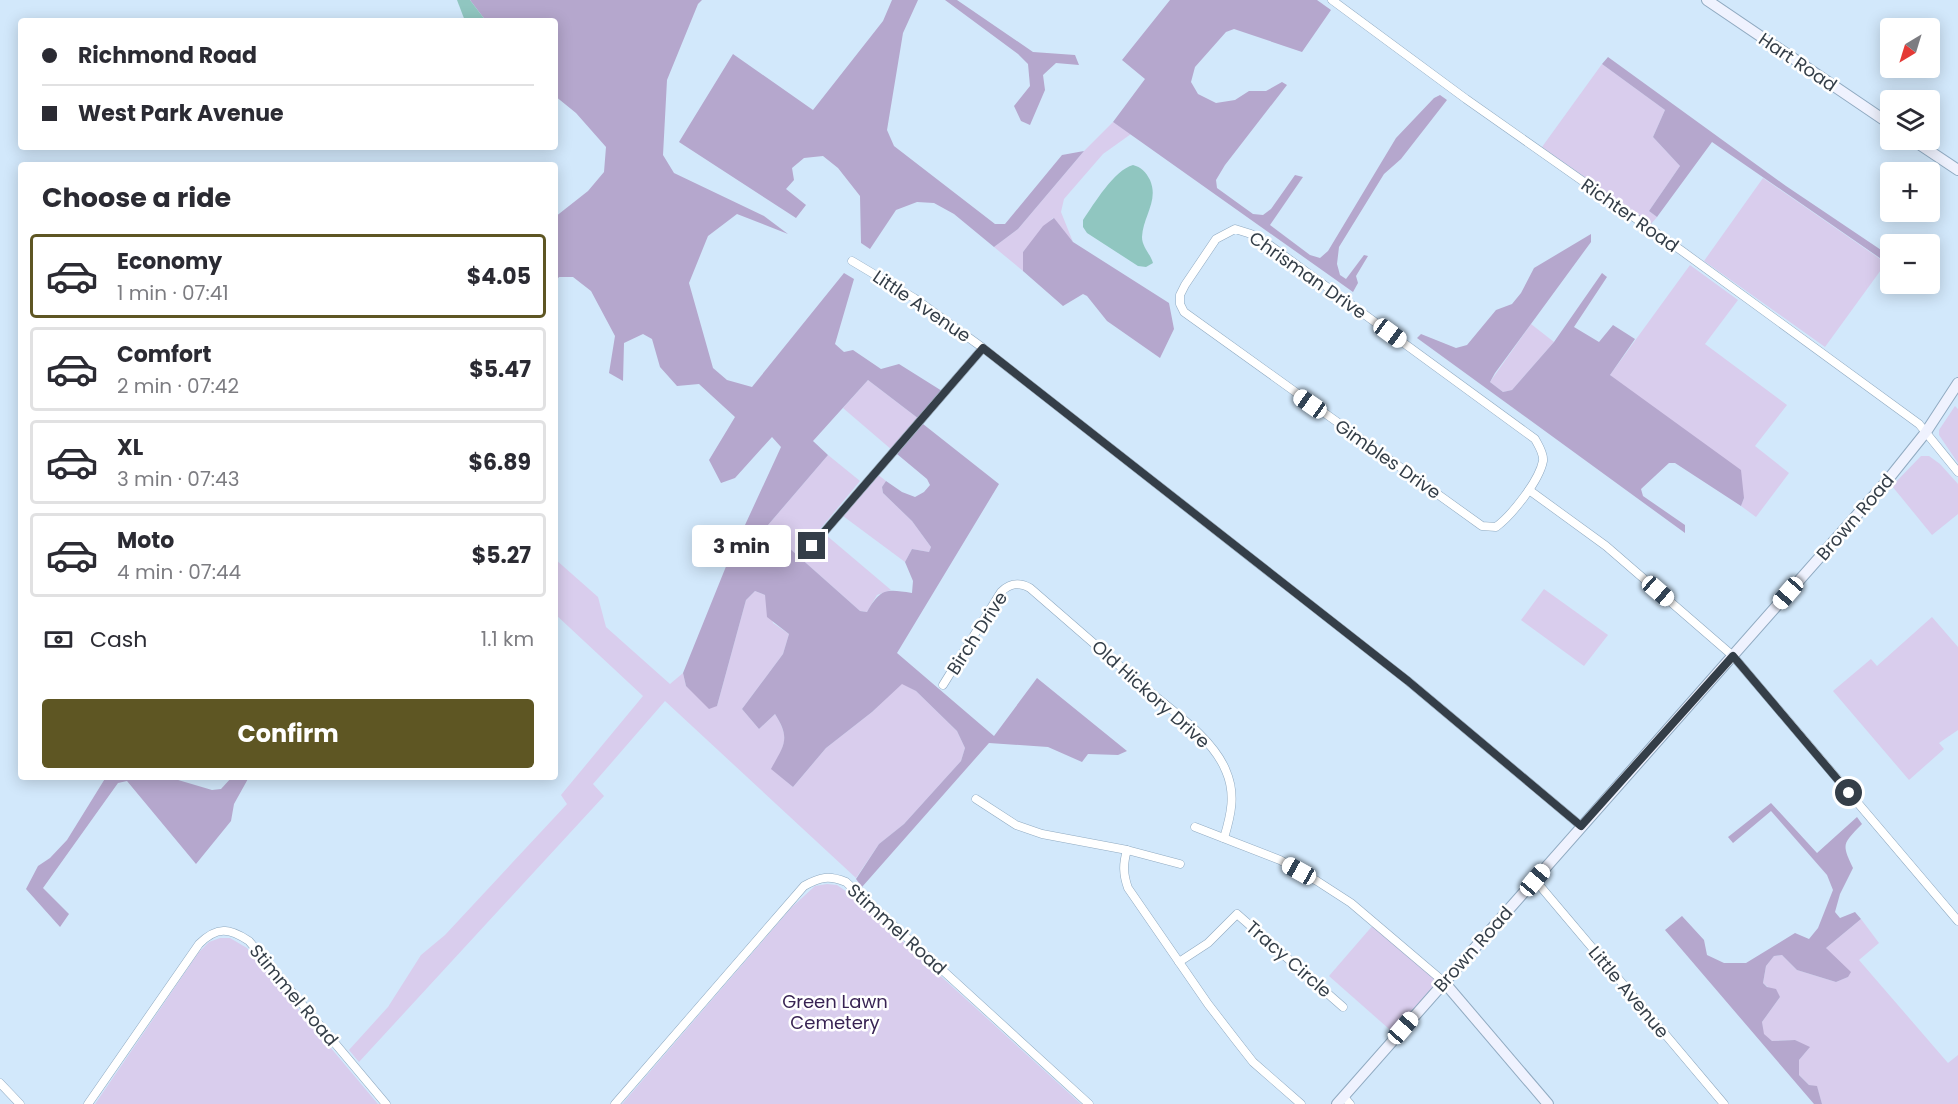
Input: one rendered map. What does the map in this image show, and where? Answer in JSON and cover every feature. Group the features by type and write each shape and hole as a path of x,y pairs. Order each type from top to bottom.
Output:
{"main road":[{"name":"Hart Road","path":"1707,0 1880,117"},
{"path":"1928,150 1958,170"},
{"name":"Brown Road","path":"1344,1102 1444,982 1886,482 1926,432 1958,382"},
{"path":"1444,982 1548,1104"}],"street":[{"name":"Richter Road","path":"1332,0 1919,424 1958,472"},
{"name":"Chrisman Drive","path":"1184,312 1180,296 1216,239 1235,229 1251,234 1535,439 1543,454 1543,462 1528,490"},
{"name":"Little Avenue","path":"852,261 914,298 983,348 1408,681 1581,826"},
{"name":"Gimbles Drive","path":"1184,312 1482,526 1496,527 1510,517 1528,490"},
{"path":"812,546 983,348"},
{"path":"1528,490 1606,546 1733,656 1958,921"},
{"name":"Birch Drive","path":"943,686 1001,592 1013,584"},
{"name":"Old Hickory Drive","path":"1013,584 1022,584 1030,588 1182,718 1216,753 1226,770 1232,789 1231,811 1224,838"},
{"path":"976,799 1016,825 1042,834 1126,850 1180,864"},
{"path":"1195,827 1280,860 1351,903 1444,982"},
{"path":"1126,850 1123,865 1128,888 1179,963 1253,1062 1301,1104"},
{"name":"Stimmel Road","path":"615,1104 804,885 817,878 832,877 846,882 1089,1104"},
{"name":"Little Avenue","path":"1535,880 1724,1104"},
{"name":"Tracy Circle","path":"1179,963 1214,937 1238,914 1343,1007"},
{"name":"Stimmel Road","path":"88,1104 199,944 209,934 222,930 237,933 249,941 386,1104"},
{"path":"0,1083 20,1104"}],"green space":[{"path":"1602,64 1665,110 1653,137 1680,166 1649,211 1657,217 1651,224 1542,147"},
{"path":"1113,122 1131,134 1103,154 1064,199 1061,212 1073,242 1053,218 1023,252 1023,271 994,247 1018,229 1084,151"},
{"path":"1763,178 1880,259 1880,271 1825,347 1704,261"},
{"path":"1690,265 1738,300 1705,344 1787,405 1755,446 1789,473 1756,517 1741,506 1744,498 1610,375"},
{"path":"1531,324 1554,342 1512,390 1503,392 1490,382"},
{"path":"868,380 919,419 892,450 843,408"},
{"path":"1955,406 1958,409 1958,463 1939,435 1939,430"},
{"path":"828,455 860,481 806,546 812,552 826,535 891,590 877,595 867,612 860,611 770,531 768,525"},
{"path":"1921,456 1929,456 1940,464 1958,484 1958,514 1932,535 1892,486"},
{"path":"877,474 886,481 882,487 883,493 912,521 931,547 929,552 912,549 905,562 843,516"},
{"path":"558,562 598,597 606,627 670,684 683,673 686,686 717,706 746,600 755,591 765,595 773,623 789,634 783,654 742,709 759,729 775,714 783,730 784,742 772,769 793,787 826,748 872,712 902,683 916,691 957,731 965,748 961,761 904,824 879,844 856,878 665,701 593,784 604,796 359,1062 349,1050 388,1007 421,955 445,935 567,804 561,795 643,696 558,617"},
{"path":"1544,589 1608,635 1584,666 1521,620"},
{"path":"1932,617 1958,647 1958,730 1939,743 1944,749 1909,780 1833,691 1871,659 1877,666"},
{"name":"Green Lawn Cemetery","path":"837,885 853,896 1081,1104 622,1104 792,907 815,886"},
{"path":"1861,919 1879,943 1859,960 1948,1063 1958,1055 1958,1104 1822,1104 1817,1087 1809,1085 1799,1075 1799,1060 1809,1048 1795,1040 1772,1041 1763,1035 1762,1022 1780,997 1763,983 1766,966 1774,956 1782,955 1797,970 1836,982 1848,977 1826,948"},
{"path":"1374,924 1441,982 1397,1036 1329,976"},
{"path":"220,938 230,938 247,948 378,1104 95,1104 199,952 209,942"}],"shaded area":[{"path":"457,0 470,0 484,18 464,18"},
{"path":"470,0 702,0 698,4 667,80 663,155 674,173 764,216 788,234 737,214 708,236 689,283 713,368 727,380 752,387 844,273 854,279 835,344 844,352 853,350 881,369 899,364 942,391 919,419 868,380 813,441 828,455 768,525 770,531 860,611 867,612 876,598 885,592 912,593 913,581 905,562 912,549 929,552 931,547 912,521 883,493 882,487 886,481 902,492 915,497 930,485 927,479 897,454 923,424 999,484 897,653 994,736 1037,678 1127,751 1118,755 1088,754 1082,762 1048,747 989,743 862,887 856,879 879,844 904,824 961,761 965,748 957,731 916,691 902,684 872,712 826,748 793,787 771,769 784,742 783,730 775,714 759,729 742,709 783,654 789,634 767,617 765,595 755,591 746,600 717,706 709,709 686,686 683,673 727,564 781,447 772,437 735,478 721,483 709,460 735,417 699,384 677,386 660,367 652,339 643,334 624,343 623,381 609,373 615,336 591,291 573,277 558,278 558,215 588,191 604,172 606,147 576,113 558,98 558,18 484,18"},
{"path":"892,0 918,0 903,33 887,130 894,146 995,224 1005,224 1062,155 1084,151 1018,229 994,247 954,214 934,203 917,202 896,210 870,249 861,243 860,196 838,168 823,156 804,158 792,168 794,180 786,189 806,205 796,218 679,142 733,54 813,110 883,21"},
{"path":"945,0 957,0 1033,52 1075,55 1079,65 1056,63 1043,75 1045,90 1030,125 1021,121 1014,106 1030,86 1028,64 1018,54"},
{"path":"1170,0 1317,0 1331,10 1302,52 1234,29 1226,32 1195,67 1191,82 1198,94 1216,103 1235,100 1249,91 1266,91 1282,82 1287,85 1225,165 1216,180 1217,188 1253,214 1263,215 1271,209 1295,175 1303,177 1270,225 1310,255 1320,258 1328,251 1396,138 1434,98 1440,95 1447,100 1401,159 1384,174 1339,247 1337,264 1340,275 1346,279 1364,255 1368,256 1356,276 1358,283 1353,292 1113,122 1145,79 1122,60"},
{"path":"1608,57 1786,186 1880,249 1880,258 1712,142 1657,217 1649,211 1680,166 1653,137 1665,110 1602,64"},
{"path":"1133,165 1145,172 1150,180 1153,195 1142,237 1143,244 1153,263 1146,267 1138,266 1087,233 1083,227 1083,220 1105,188 1119,173"},
{"path":"1054,218 1073,242 1169,303 1174,329 1160,358 1107,321 1087,296 1083,294 1063,306 1023,271 1023,252 1043,226"},
{"path":"1591,234 1591,242 1490,382 1503,392 1512,390 1554,342 1602,273 1607,277 1574,327 1599,342 1613,325 1635,339 1610,375 1741,470 1744,498 1741,506 1675,463 1669,463 1641,489 1643,496 1685,525 1685,533 1417,338 1421,334 1456,348 1467,345 1496,310 1512,304 1521,293 1534,268"},
{"path":"104,780 178,780 212,790 221,789 229,780 247,780 234,804 231,821 196,864 127,781 118,783 43,888 69,914 60,927 26,889 38,866 50,858 67,840"},
{"path":"1771,803 1817,853 1857,817 1862,824 1846,844 1853,868 1840,894 1835,912 1840,918 1855,912 1861,919 1826,948 1851,972 1848,977 1836,982 1797,970 1782,955 1774,956 1766,966 1763,983 1767,987 1776,989 1780,997 1762,1022 1764,1034 1772,1041 1795,1040 1810,1047 1799,1060 1799,1075 1809,1085 1817,1086 1822,1104 1814,1104 1665,930 1682,916 1704,940 1707,955 1724,963 1746,963 1795,933 1809,939 1818,928 1833,890 1827,875 1771,811 1733,843 1728,837"}],"route":[{"path":"812,546 983,348 1408,681 1581,826 1733,656 1849,793"}]}
